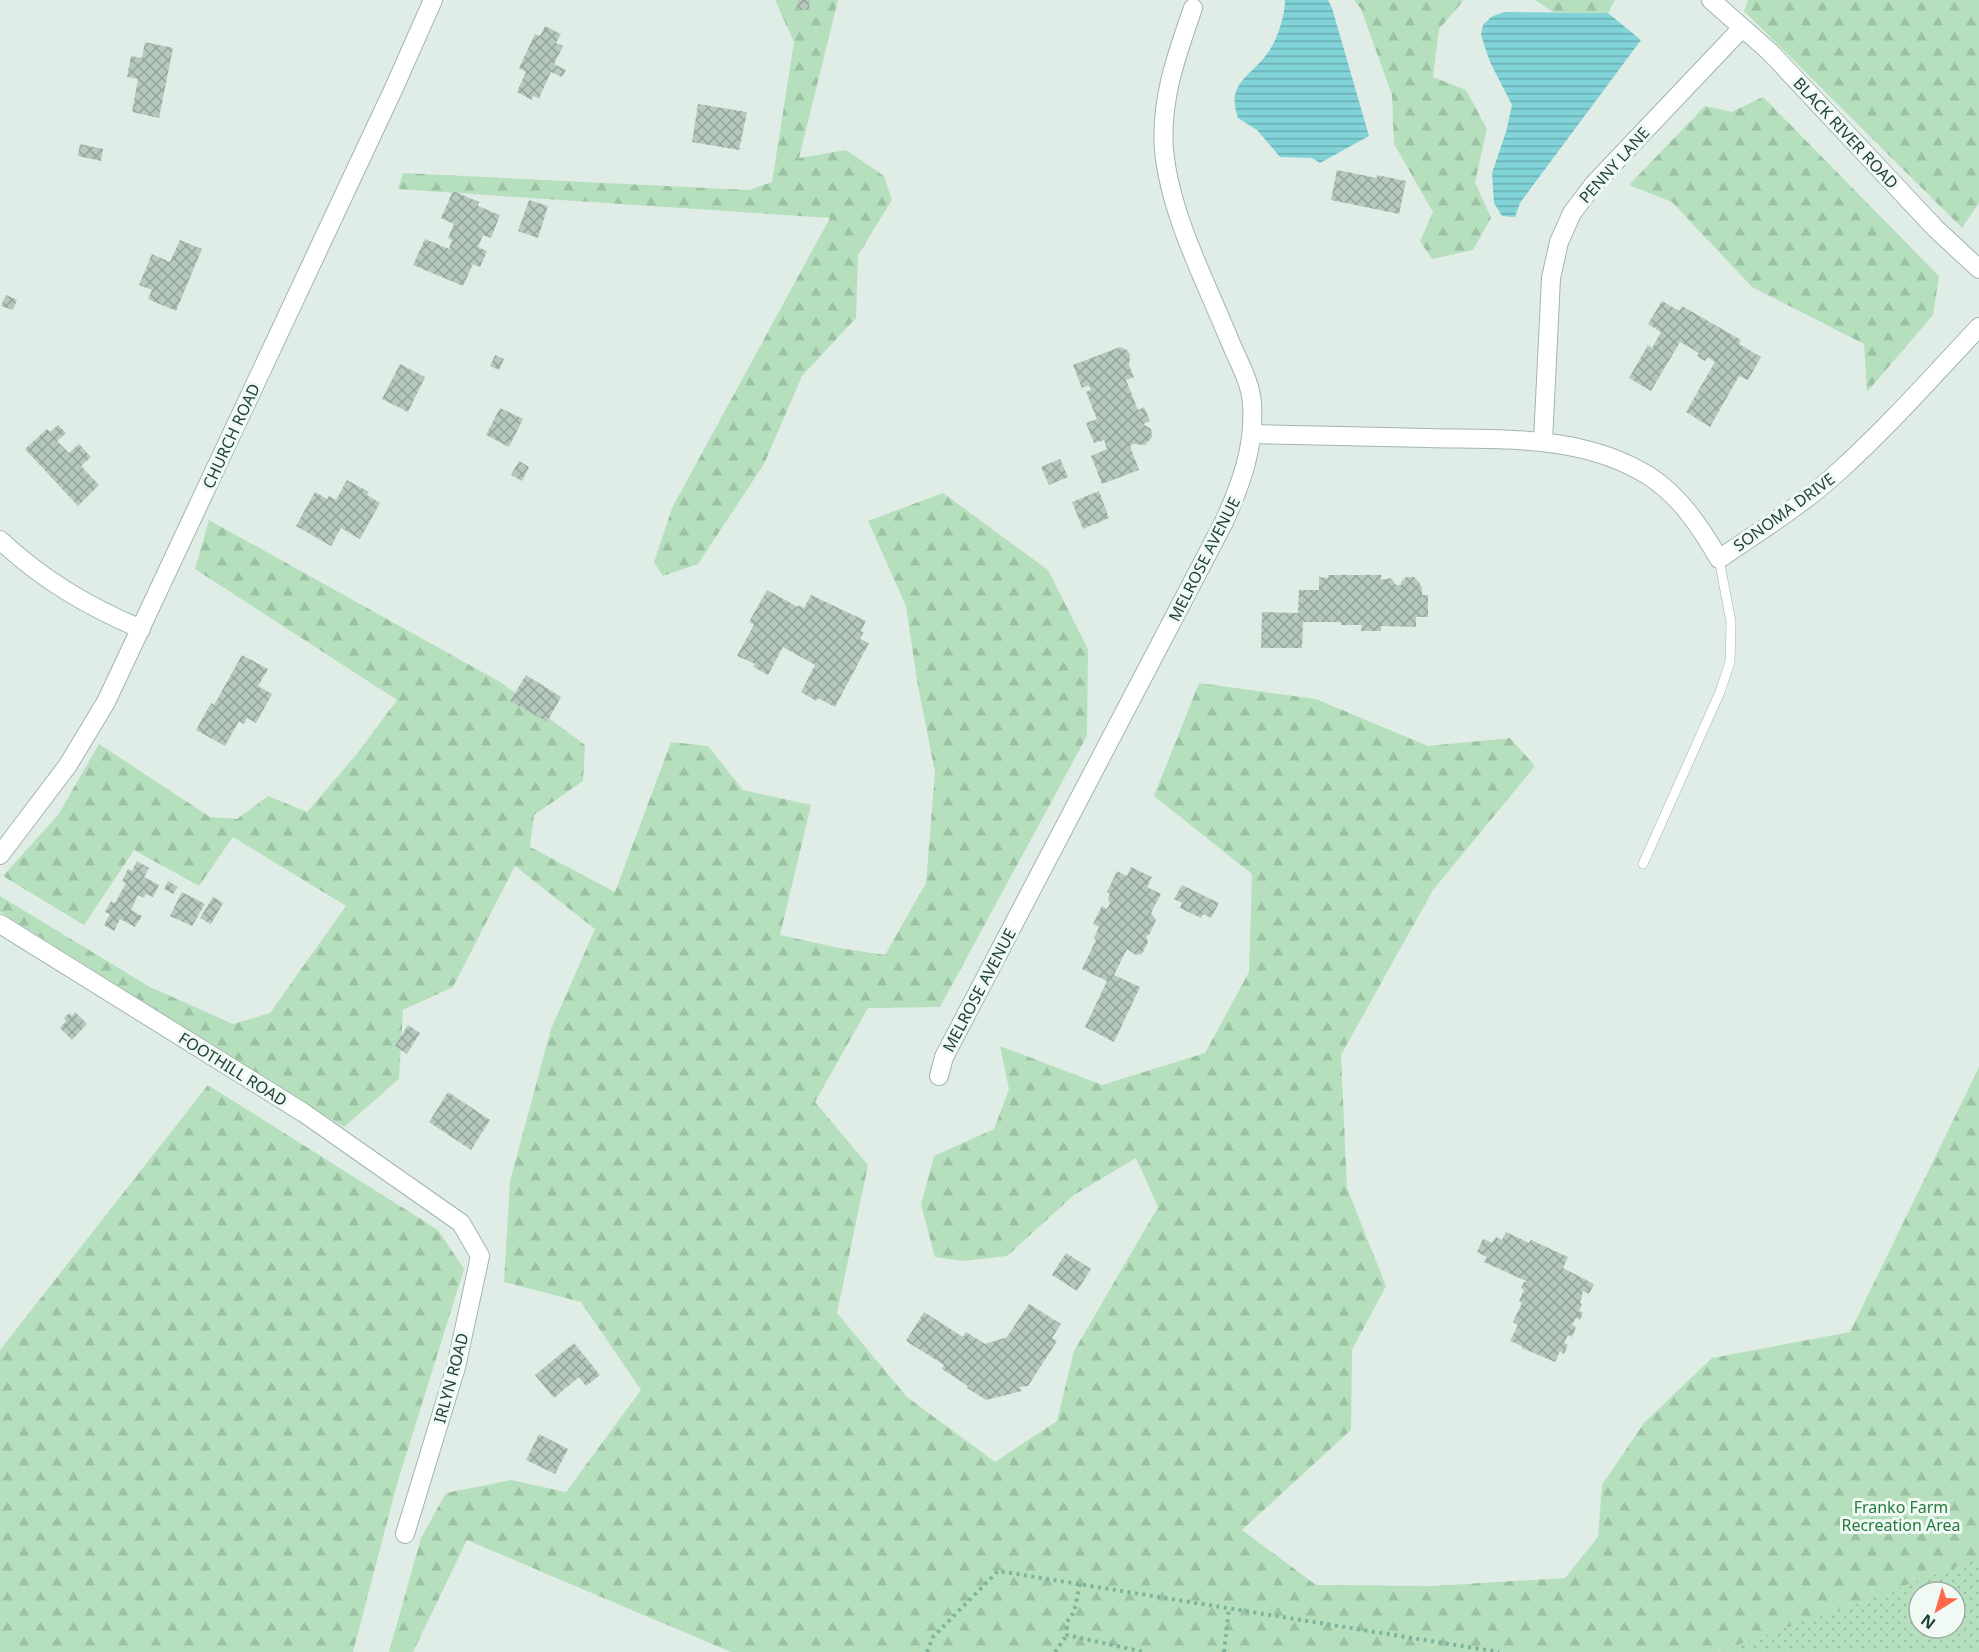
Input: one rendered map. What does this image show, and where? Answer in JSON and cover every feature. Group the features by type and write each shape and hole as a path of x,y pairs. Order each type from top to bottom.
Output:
{"street":[{"name":"CHURCH ROAD","path":"0,855 68,765 106,702 433,0"},
{"name":"BLACK RIVER ROAD","path":"1711,0 1770,52 1935,228 1979,269"},
{"name":"MELROSE AVENUE","path":"939,1076 944,1057 1224,522 1248,463 1253,434 1252,401 1242,371 1186,236 1171,192 1164,149 1164,109 1170,73 1193,8"},
{"name":"PENNY LANE","path":"1543,441 1551,278 1559,242 1572,213 1594,184 1742,28"},
{"name":"SONOMA DRIVE","path":"1253,434 1543,441 1591,450 1624,462 1651,477 1679,502 1698,524 1719,559 1801,503 1837,474 1871,442 1979,327"},
{"path":"0,540 30,566 78,599 141,629"},
{"name":"FOOTHILL ROAD","path":"0,924 304,1113 461,1223"},
{"name":"IRLYN ROAD","path":"405,1534 456,1367 480,1256 461,1223"}],"lane":[{"path":"1643,864 1720,692 1730,662 1731,622 1719,559"}],"path":[{"path":"927,1652 933,1637 998,1571 1498,1652"},
{"path":"1055,1652 1067,1635 1067,1622 1074,1612 1080,1584"},
{"path":"1224,1652 1229,1608"},
{"path":"1067,1635 1144,1652"}],"green space":[{"path":"775,0 838,0 799,158 846,150 884,176 892,200 858,255 856,318 802,376 764,464 698,564 663,576 654,562 672,508 830,218 398,189 403,173 749,190 772,182 794,42"},
{"path":"1354,0 1464,0 1439,29 1433,77 1466,90 1487,129 1475,182 1491,218 1473,250 1432,259 1420,241 1433,212 1394,144 1392,95 1361,9"},
{"path":"1535,0 1615,0 1608,13 1553,12"},
{"path":"1748,0 1979,0 1979,203 1962,228 1744,11"},
{"path":"1763,97 1939,276 1933,315 1867,392 1864,344 1752,287 1672,202 1629,185 1705,106 1732,112"},
{"path":"943,493 1048,570 1088,649 1087,736 940,1007 868,1008 815,1102 868,1165 837,1313 907,1397 995,1462 1057,1421 1074,1351 1158,1207 1136,1158 1074,1195 1007,1256 964,1261 935,1257 921,1205 934,1156 994,1129 1009,1089 1000,1046 1102,1085 1205,1053 1249,972 1252,874 1154,796 1199,683 1316,699 1428,746 1510,738 1535,766 1433,890 1341,1055 1347,1188 1386,1286 1352,1350 1351,1430 1242,1530 1316,1585 1433,1586 1565,1578 1598,1537 1602,1485 1644,1423 1712,1358 1850,1332 1979,1067 1979,1559 1920,1580 1907,1580 1907,1585 1718,1652 731,1652 467,1540 413,1652 389,1652 421,1538 446,1493 511,1480 566,1492 641,1390 581,1302 504,1282 510,1181 551,1029 595,929 515,866 453,987 403,1010 399,1079 344,1127 0,912 0,896 150,987 233,1024 270,1013 346,906 233,837 199,886 134,850 84,925 3,876 58,815 99,744 210,817 237,819 268,796 307,812 356,755 397,700 195,569 209,520 502,683 585,745 583,781 534,815 530,847 615,892 671,742 708,746 743,790 811,805 780,935 885,955 926,883 935,772 917,681 906,606 868,521"},
{"path":"208,1085 438,1230 464,1269 397,1484 353,1652 0,1652 0,1350"},
{"name":"Franko Farm Recreation Area","path":"1979,1152 1979,1652 1718,1652 1763,1636"}],"water":[{"path":"1285,0 1328,0 1369,136 1320,163 1312,158 1280,157 1257,130 1238,118 1235,106 1237,89 1241,82 1267,54 1274,42 1282,21"},
{"path":"1504,12 1608,13 1641,40 1520,203 1515,217 1502,216 1494,203 1492,173 1506,132 1512,105 1490,62 1481,35 1483,25 1491,17"}],"building":[{"path":"798,0 810,0 809,10 797,9"},
{"path":"545,26 561,34 556,43 563,46 554,64 566,70 562,77 551,72 539,98 533,96 532,100 517,92 526,72 519,68 535,34 540,36"},
{"path":"145,42 173,48 159,118 132,112 138,79 127,77 131,56 142,58"},
{"path":"698,104 747,112 739,150 692,142"},
{"path":"80,144 103,149 101,161 78,156"},
{"path":"1337,170 1406,181 1399,214 1331,200"},
{"path":"453,191 479,202 478,206 500,215 491,238 483,235 478,247 487,251 480,267 473,264 463,286 413,265 425,239 449,249 452,240 448,238 454,224 441,218"},
{"path":"529,200 548,206 538,238 518,231"},
{"path":"180,240 202,249 176,311 148,299 152,290 139,285 152,254 170,262"},
{"path":"6,295 17,300 13,310 1,306"},
{"path":"1662,301 1679,311 1682,306 1741,340 1739,344 1761,357 1748,380 1739,376 1710,427 1686,412 1715,362 1708,357 1705,361 1697,356 1699,353 1680,342 1651,391 1629,378 1648,345 1652,348 1661,332 1648,324"},
{"path":"1120,347 1127,350 1130,355 1129,365 1134,377 1126,380 1138,410 1144,407 1150,421 1143,424 1151,429 1152,437 1145,445 1130,446 1139,470 1102,484 1091,456 1107,449 1104,440 1094,443 1086,423 1097,419 1086,392 1091,390 1089,385 1082,388 1073,365"},
{"path":"495,355 504,359 499,370 490,366"},
{"path":"400,364 425,377 408,412 382,399"},
{"path":"500,408 523,419 509,447 486,435"},
{"path":"58,425 66,433 57,441 69,453 79,444 91,457 81,466 99,485 78,506 25,449 47,429 50,432"},
{"path":"1060,459 1068,477 1049,485 1041,467"},
{"path":"519,461 529,467 522,481 511,475"},
{"path":"347,480 369,492 367,495 380,503 360,539 341,528 331,546 296,526 315,492 327,499 329,496 336,500"},
{"path":"1099,491 1109,518 1083,529 1072,502"},
{"path":"1328,575 1381,575 1381,580 1391,578 1396,585 1401,585 1406,577 1414,577 1422,586 1422,595 1428,595 1428,617 1416,617 1416,627 1381,626 1381,631 1361,631 1362,625 1341,625 1341,622 1303,622 1302,648 1261,648 1262,612 1298,613 1299,590 1319,590 1319,577 1328,578"},
{"path":"767,590 804,608 811,595 866,621 860,639 869,643 835,707 818,698 816,701 801,692 815,665 783,647 768,675 753,667 755,664 737,656 754,625 749,622"},
{"path":"242,655 268,669 258,686 272,694 256,723 247,718 244,724 239,721 225,746 196,730 211,703 214,705"},
{"path":"526,675 561,697 547,722 510,701"},
{"path":"137,861 149,868 144,877 159,885 153,897 146,894 144,898 138,895 131,910 142,916 135,927 120,919 114,931 104,925 110,914 105,912 111,901 115,903 126,883 122,881 128,869 132,871"},
{"path":"1131,867 1152,877 1147,887 1161,894 1151,913 1156,920 1149,935 1146,936 1148,942 1142,954 1136,955 1127,949 1114,975 1140,987 1114,1042 1085,1027 1107,981 1082,969 1096,940 1094,938 1099,927 1093,924 1102,906 1107,909 1110,903 1108,899 1110,893 1107,892 1117,871 1127,876"},
{"path":"168,881 178,887 173,894 164,889"},
{"path":"1182,885 1219,903 1211,918 1203,914 1201,918 1180,908 1182,903 1174,899"},
{"path":"182,892 205,904 192,926 170,916"},
{"path":"213,897 223,903 211,924 200,918"},
{"path":"75,1012 87,1024 72,1040 60,1028 66,1021 64,1018 69,1013 72,1016"},
{"path":"408,1025 420,1033 407,1054 395,1046"},
{"path":"448,1092 490,1120 471,1150 429,1122"},
{"path":"1506,1232 1529,1243 1531,1240 1568,1257 1563,1268 1594,1284 1589,1294 1583,1291 1579,1311 1583,1313 1580,1320 1576,1318 1572,1325 1576,1327 1572,1337 1568,1335 1564,1343 1568,1345 1564,1354 1560,1351 1555,1362 1510,1341 1518,1325 1513,1322 1522,1303 1519,1301 1524,1290 1521,1288 1524,1282 1528,1282 1484,1262 1487,1257 1477,1252 1483,1239 1492,1243 1496,1237 1502,1240"},
{"path":"1066,1253 1091,1269 1077,1291 1052,1275"},
{"path":"1029,1304 1061,1324 1052,1338 1057,1341 1028,1386 1019,1387 1022,1391 986,1400 942,1369 944,1365 906,1341 924,1312 963,1337 966,1332 985,1344 1007,1337"},
{"path":"574,1343 600,1375 586,1386 579,1377 554,1398 535,1375"},
{"path":"539,1434 568,1449 555,1474 526,1460"}]}
